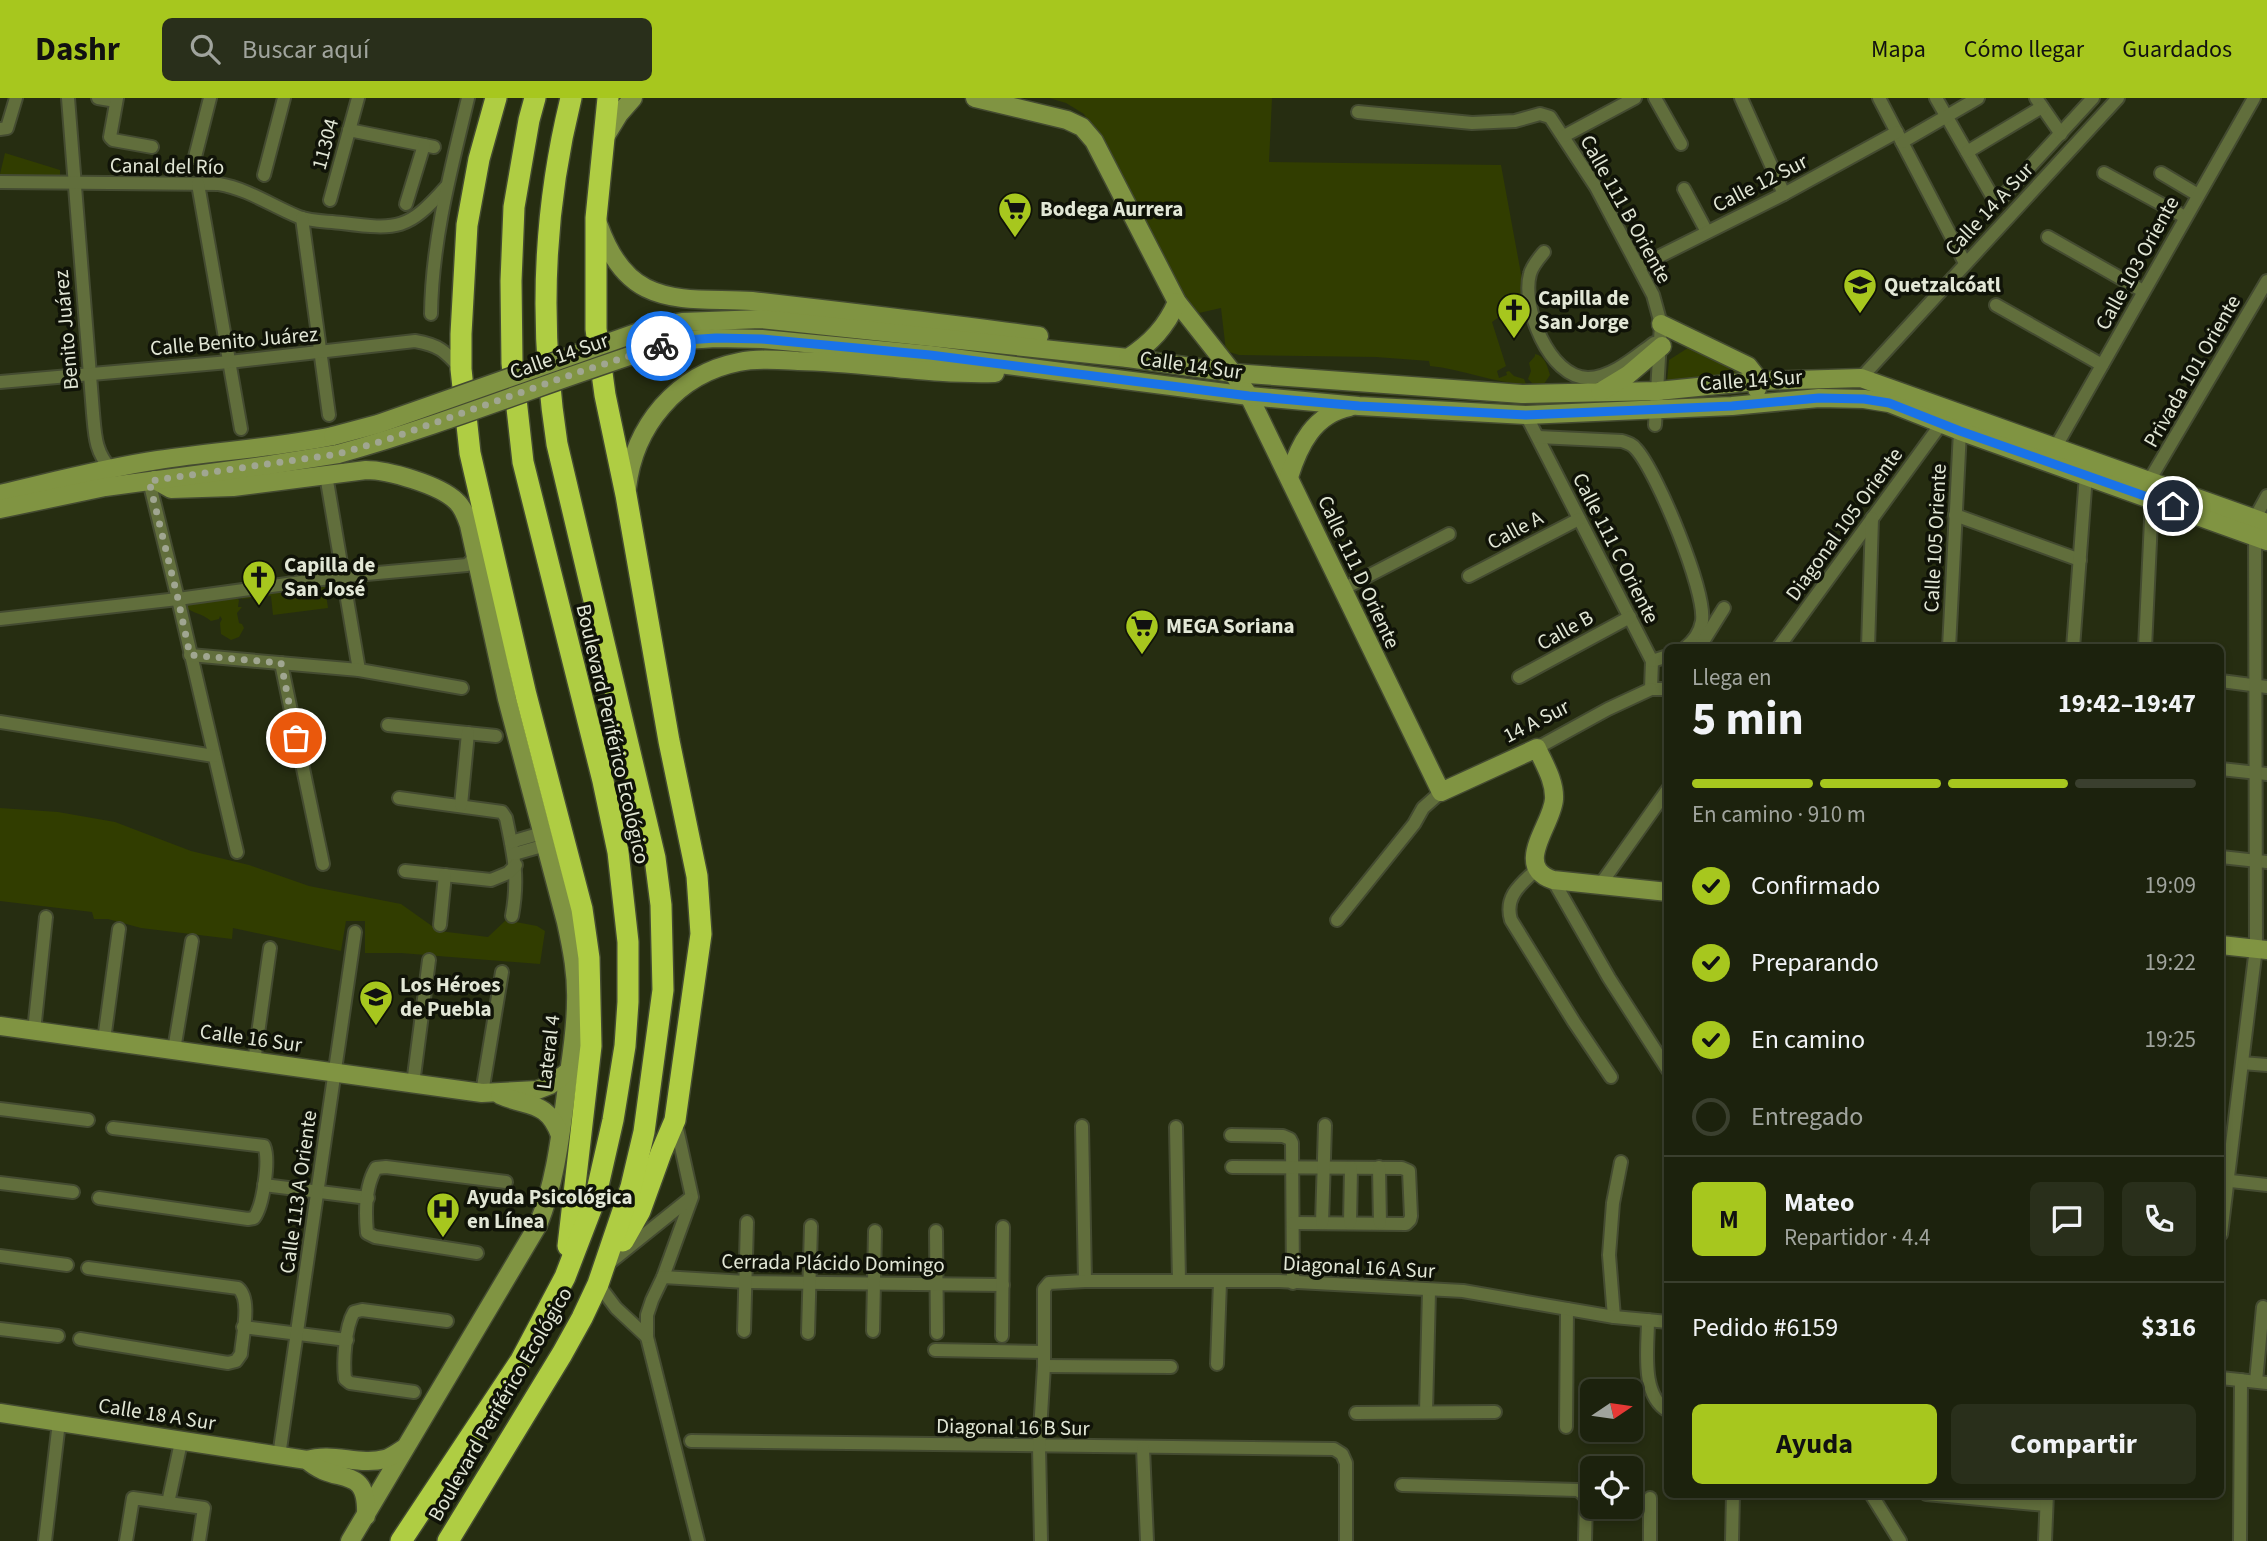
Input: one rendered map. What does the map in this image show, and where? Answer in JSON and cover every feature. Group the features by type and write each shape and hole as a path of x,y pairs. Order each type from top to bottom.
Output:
{"highway":[{"path":"496,98 479,159 467,225 461,369 484,552 517,697 582,909 589,958 591,1046 565,1277"},
{"name":"Boulevard Periférico Ecológico","path":"401,1541 521,1360 565,1277 595,1199 613,1120 625,1046 628,942 618,852 603,781 523,463 512,363 514,206 535,98"},
{"name":"Boulevard Periférico Ecológico","path":"448,1541 562,1354 602,1275 631,1187 644,1132 663,990 661,905 655,858 556,444 552,413 546,328 546,243 555,176 571,98"},
{"path":"602,1275 640,1211 675,1120 701,934 697,876 669,741 626,495 605,395 596,330 596,218 608,98"}],"main road":[{"path":"603,139 633,98"},
{"name":"Calle 111 D Oriente","path":"975,98 1067,120 1088,133 1177,302 1249,396 1441,792"},
{"path":"596,218 605,245 622,269 633,280 655,292 688,298 735,299 850,311 1045,337 1073,352"},
{"path":"1135,359 1158,334 1177,302"},
{"name":"Calle 14 Sur","path":"0,494 110,469 190,455 266,448 333,436 378,424 653,327 682,322 761,319 1135,359 1522,394 1658,391 1757,381 1861,378 2055,448 2261,539"},
{"path":"1599,393 1628,375 1662,336 1748,366 1757,381 1758,403"},
{"name":"Calle 14 Sur","path":"0,509 105,487 338,454 657,347 686,340 716,338 762,339 930,355 1249,396 1359,406 1526,415 1656,417 1758,403 1819,398 1864,399 1889,403 2086,475 2261,520"},
{"path":"626,495 629,469 641,436 654,415 683,386 727,365 754,360 818,361 992,374 1030,367"},
{"path":"1289,477 1299,448 1315,426 1339,410 1359,406"},
{"path":"152,480 171,489 233,486 366,470 393,472 451,496 464,513 484,552"},
{"name":"Lateral 4","path":"350,1541 538,1225 552,1187 576,1003 573,958 544,839 517,697"},
{"path":"1537,748 1552,782 1555,798 1535,856 1536,869 1541,875 1553,880 1664,891"},
{"name":"14 A Sur","path":"1441,792 1537,748"},
{"path":"2224,945 2262,949"},
{"name":"Calle 16 Sur","path":"0,1026 413,1084 489,1093 513,1090 537,1097 569,1071"},
{"path":"537,1097 560,1135"},
{"name":"Calle 18 A Sur","path":"0,1413 307,1460 320,1456 364,1462 387,1459 409,1445"},
{"name":"Calle 18 A Sur","path":"307,1460 317,1470 354,1480"},
{"path":"357,1461 354,1480 359,1483 367,1497 366,1516"}],"street":[{"path":"0,130 10,124 16,98"},
{"name":"Benito Juárez","path":"68,98 88,373 97,450 110,469"},
{"path":"98,98 116,99 110,137 113,140 152,147"},
{"path":"195,157 210,98"},
{"path":"264,175 284,98"},
{"name":"11304","path":"330,200 358,98"},
{"path":"431,314 432,267 446,187 468,98"},
{"path":"1564,136 1635,98"},
{"path":"1655,98 1681,144"},
{"path":"1741,98 1784,194"},
{"path":"1936,98 1992,196 1998,199 2093,98"},
{"name":"Calle 12 Sur","path":"1640,267 1978,98"},
{"name":"Calle 14 A Sur","path":"1861,378 2118,98"},
{"name":"Calle 103 Oriente","path":"2055,448 2254,98"},
{"path":"1881,99 1965,263"},
{"path":"1967,152 2039,102 2061,134"},
{"name":"Calle 111 B Oriente","path":"1358,111 1472,123 1515,121 1540,114 1550,117 1596,187 1653,295 1662,336 1656,417"},
{"path":"349,130 429,146 406,204"},
{"path":"2105,173 2185,217"},
{"path":"2161,173 2198,195"},
{"name":"Canal del Río","path":"0,182 198,184 233,187 302,218 375,227 397,225 411,220 426,210 446,187"},
{"path":"198,184 242,429"},
{"path":"1684,189 1707,232"},
{"path":"302,218 329,415"},
{"path":"2048,237 2143,291"},
{"path":"1544,252 1530,271 1529,305 1544,344 1552,356 1569,371 1586,379 1606,374 1662,336"},
{"name":"Privada 101 Oriente","path":"2151,490 2267,281"},
{"path":"1996,305 2102,365"},
{"name":"Calle Benito Juárez","path":"0,382 229,362 415,341 432,344 444,350 461,369"},
{"name":"Calle 111 C Oriente","path":"1526,415 1652,661 1651,689"},
{"name":"Diagonal 105 Oriente","path":"1780,644 1941,424"},
{"name":"Calle 105 Oriente","path":"1949,644 1960,431"},
{"path":"1538,437 1622,441 1632,445 1649,468 1682,538 1702,608 1700,629 1689,644"},
{"path":"326,475 359,670"},
{"path":"2073,644 2086,475"},
{"path":"152,480 237,852"},
{"path":"2145,644 2151,490"},
{"path":"2267,496 2261,520 2262,949 2224,1181 2267,1185"},
{"path":"1955,515 2080,560"},
{"path":"1868,644 1872,517"},
{"name":"Calle A","path":"1469,576 1579,519"},
{"path":"1343,589 1449,534"},
{"path":"0,619 178,599 344,576 467,565 484,552"},
{"path":"1702,644 1724,608"},
{"name":"Calle B","path":"1519,677 1629,617"},
{"path":"190,655 359,670 462,688"},
{"path":"1652,661 1664,657"},
{"path":"281,663 323,864"},
{"path":"2224,681 2262,686"},
{"path":"1651,689 1664,689"},
{"name":"14 A Sur","path":"1537,748 1651,689"},
{"path":"0,722 214,756"},
{"path":"387,725 496,736"},
{"path":"461,805 468,733"},
{"path":"2224,769 2261,773"},
{"path":"1337,920 1423,808 1441,792"},
{"path":"399,798 502,812 506,818 514,854 517,891 512,916"},
{"path":"1600,884 1663,802"},
{"path":"405,871 491,880 508,873 514,854 544,839"},
{"path":"2224,857 2261,861"},
{"path":"1536,869 1510,897 1508,907 1511,920 1611,1077"},
{"path":"440,925 445,875"},
{"path":"1553,880 1609,978 1664,1064"},
{"path":"34,1031 46,916"},
{"path":"104,1041 119,929"},
{"name":"Calle 113 A Oriente","path":"279,1456 355,932"},
{"path":"174,1050 192,941"},
{"path":"254,1062 270,948"},
{"path":"413,1084 429,960"},
{"path":"489,1093 502,972"},
{"path":"2242,1063 2267,1065"},
{"path":"0,1109 88,1120"},
{"path":"675,1120 692,1197 652,1300 647,1337 698,1541"},
{"path":"1322,1223 1325,1125"},
{"path":"1082,1126 1085,1281"},
{"path":"1176,1127 1179,1281"},
{"path":"99,1198 248,1219 254,1218 258,1213 264,1185 267,1153 264,1146 113,1128"},
{"path":"1231,1135 1287,1137 1292,1143 1293,1283"},
{"path":"1614,1317 1609,1255 1613,1203 1621,1162"},
{"path":"477,1253 375,1237 367,1233 372,1175 376,1168 386,1167 506,1182"},
{"path":"1232,1167 1408,1169 1411,1216 1406,1224 1293,1223"},
{"path":"1380,1167 1380,1223"},
{"path":"1350,1223 1351,1168"},
{"path":"0,1183 73,1192"},
{"path":"264,1185 368,1198"},
{"path":"647,1337 616,1307 602,1275 692,1197"},
{"path":"744,1331 747,1222"},
{"path":"808,1333 811,1226"},
{"path":"1003,1227 1003,1336"},
{"path":"873,1331 875,1231"},
{"path":"936,1231 937,1333"},
{"path":"0,1256 67,1265"},
{"path":"80,1339 228,1363 236,1361 241,1354 246,1303 243,1292 238,1288 88,1268"},
{"name":"Cerrada Plácido Domingo","path":"663,1277 746,1282 1003,1285"},
{"name":"Diagonal 16 A Sur","path":"1044,1352 1046,1285 1085,1281 1279,1281 1463,1291 1614,1317 1664,1322"},
{"path":"1217,1364 1220,1282"},
{"path":"1426,1412 1429,1291"},
{"path":"2224,1378 2261,1382 2263,1307"},
{"path":"1566,1427 1567,1309"},
{"path":"414,1392 350,1383 345,1379 349,1320 354,1312 362,1310 447,1321"},
{"path":"1648,1320 1650,1383 1654,1397 1664,1407"},
{"path":"243,1328 347,1340"},
{"path":"0,1329 58,1336"},
{"path":"935,1350 1044,1352 1039,1447 1041,1541"},
{"path":"1044,1366 1171,1367"},
{"path":"2240,1541 2241,1380"},
{"path":"1356,1413 1495,1412"},
{"path":"45,1541 59,1422"},
{"name":"Diagonal 16 B Sur","path":"691,1441 1334,1449 1342,1454 1346,1463 1346,1541"},
{"path":"168,1503 181,1442"},
{"path":"1143,1448 1147,1541"},
{"path":"1402,1485 1578,1490 1585,1496 1586,1501 1585,1541"},
{"path":"1650,1498 1650,1541"},
{"path":"1732,1541 1733,1498"},
{"path":"1873,1498 1900,1541"},
{"path":"2007,1498 2047,1500 2045,1541"},
{"path":"126,1541 133,1499 204,1508 199,1541"}],"green space":[{"path":"1049,98 1272,98 1269,162 1501,165 1526,301 1512,310 1523,317 1502,324 1499,317 1492,322 1506,366 1497,371 1499,378 1507,375 1506,372 1509,371 1524,379 1526,384 1430,366 1429,361 1376,357 1239,355 1226,351 1221,308 1199,313 1177,290 1084,114 1066,103"},
{"path":"5,153 60,170 60,177 0,174"},
{"path":"1691,346 1751,375 1667,382 1669,360"},
{"path":"1535,354 1547,364 1550,375 1544,384 1532,383 1528,379 1531,371 1529,363"},
{"path":"324,580 328,608 273,615 271,596 242,599 242,596"},
{"path":"235,597 239,600 238,607 242,607 237,613 239,623 244,628 239,637 231,640 221,634 220,616 219,619 211,621 184,606 187,600"},
{"path":"0,808 58,812 115,822 191,851 249,865 309,886 401,904 439,931 488,937 506,920 537,926 545,931 540,964 401,953 365,953 365,921 346,921 341,951 233,928 232,939 141,928 108,919 94,919 92,912 0,901"}],"way so far":[{"path":"296,738 281,663 190,655 149,481 338,454 661,346"}],"place":[{"name":"Bodega Aurrera","path":"1015,239"},
{"name":"Quetzalcóatl","path":"1860,315"},
{"name":"Capilla de San Jorge","path":"1514,340"},
{"name":"Capilla de San José","path":"259,607"},
{"name":"MEGA Soriana","path":"1142,656"},
{"name":"Los Héroes de Puebla","path":"376,1027"},
{"name":"Ayuda Psicológica en Línea","path":"443,1239"}],"route":[{"path":"661,346 686,340 762,339 930,355 1249,396 1359,406 1526,415 1732,406 1819,398 1864,399 1889,403 1960,431 2173,506"}]}
